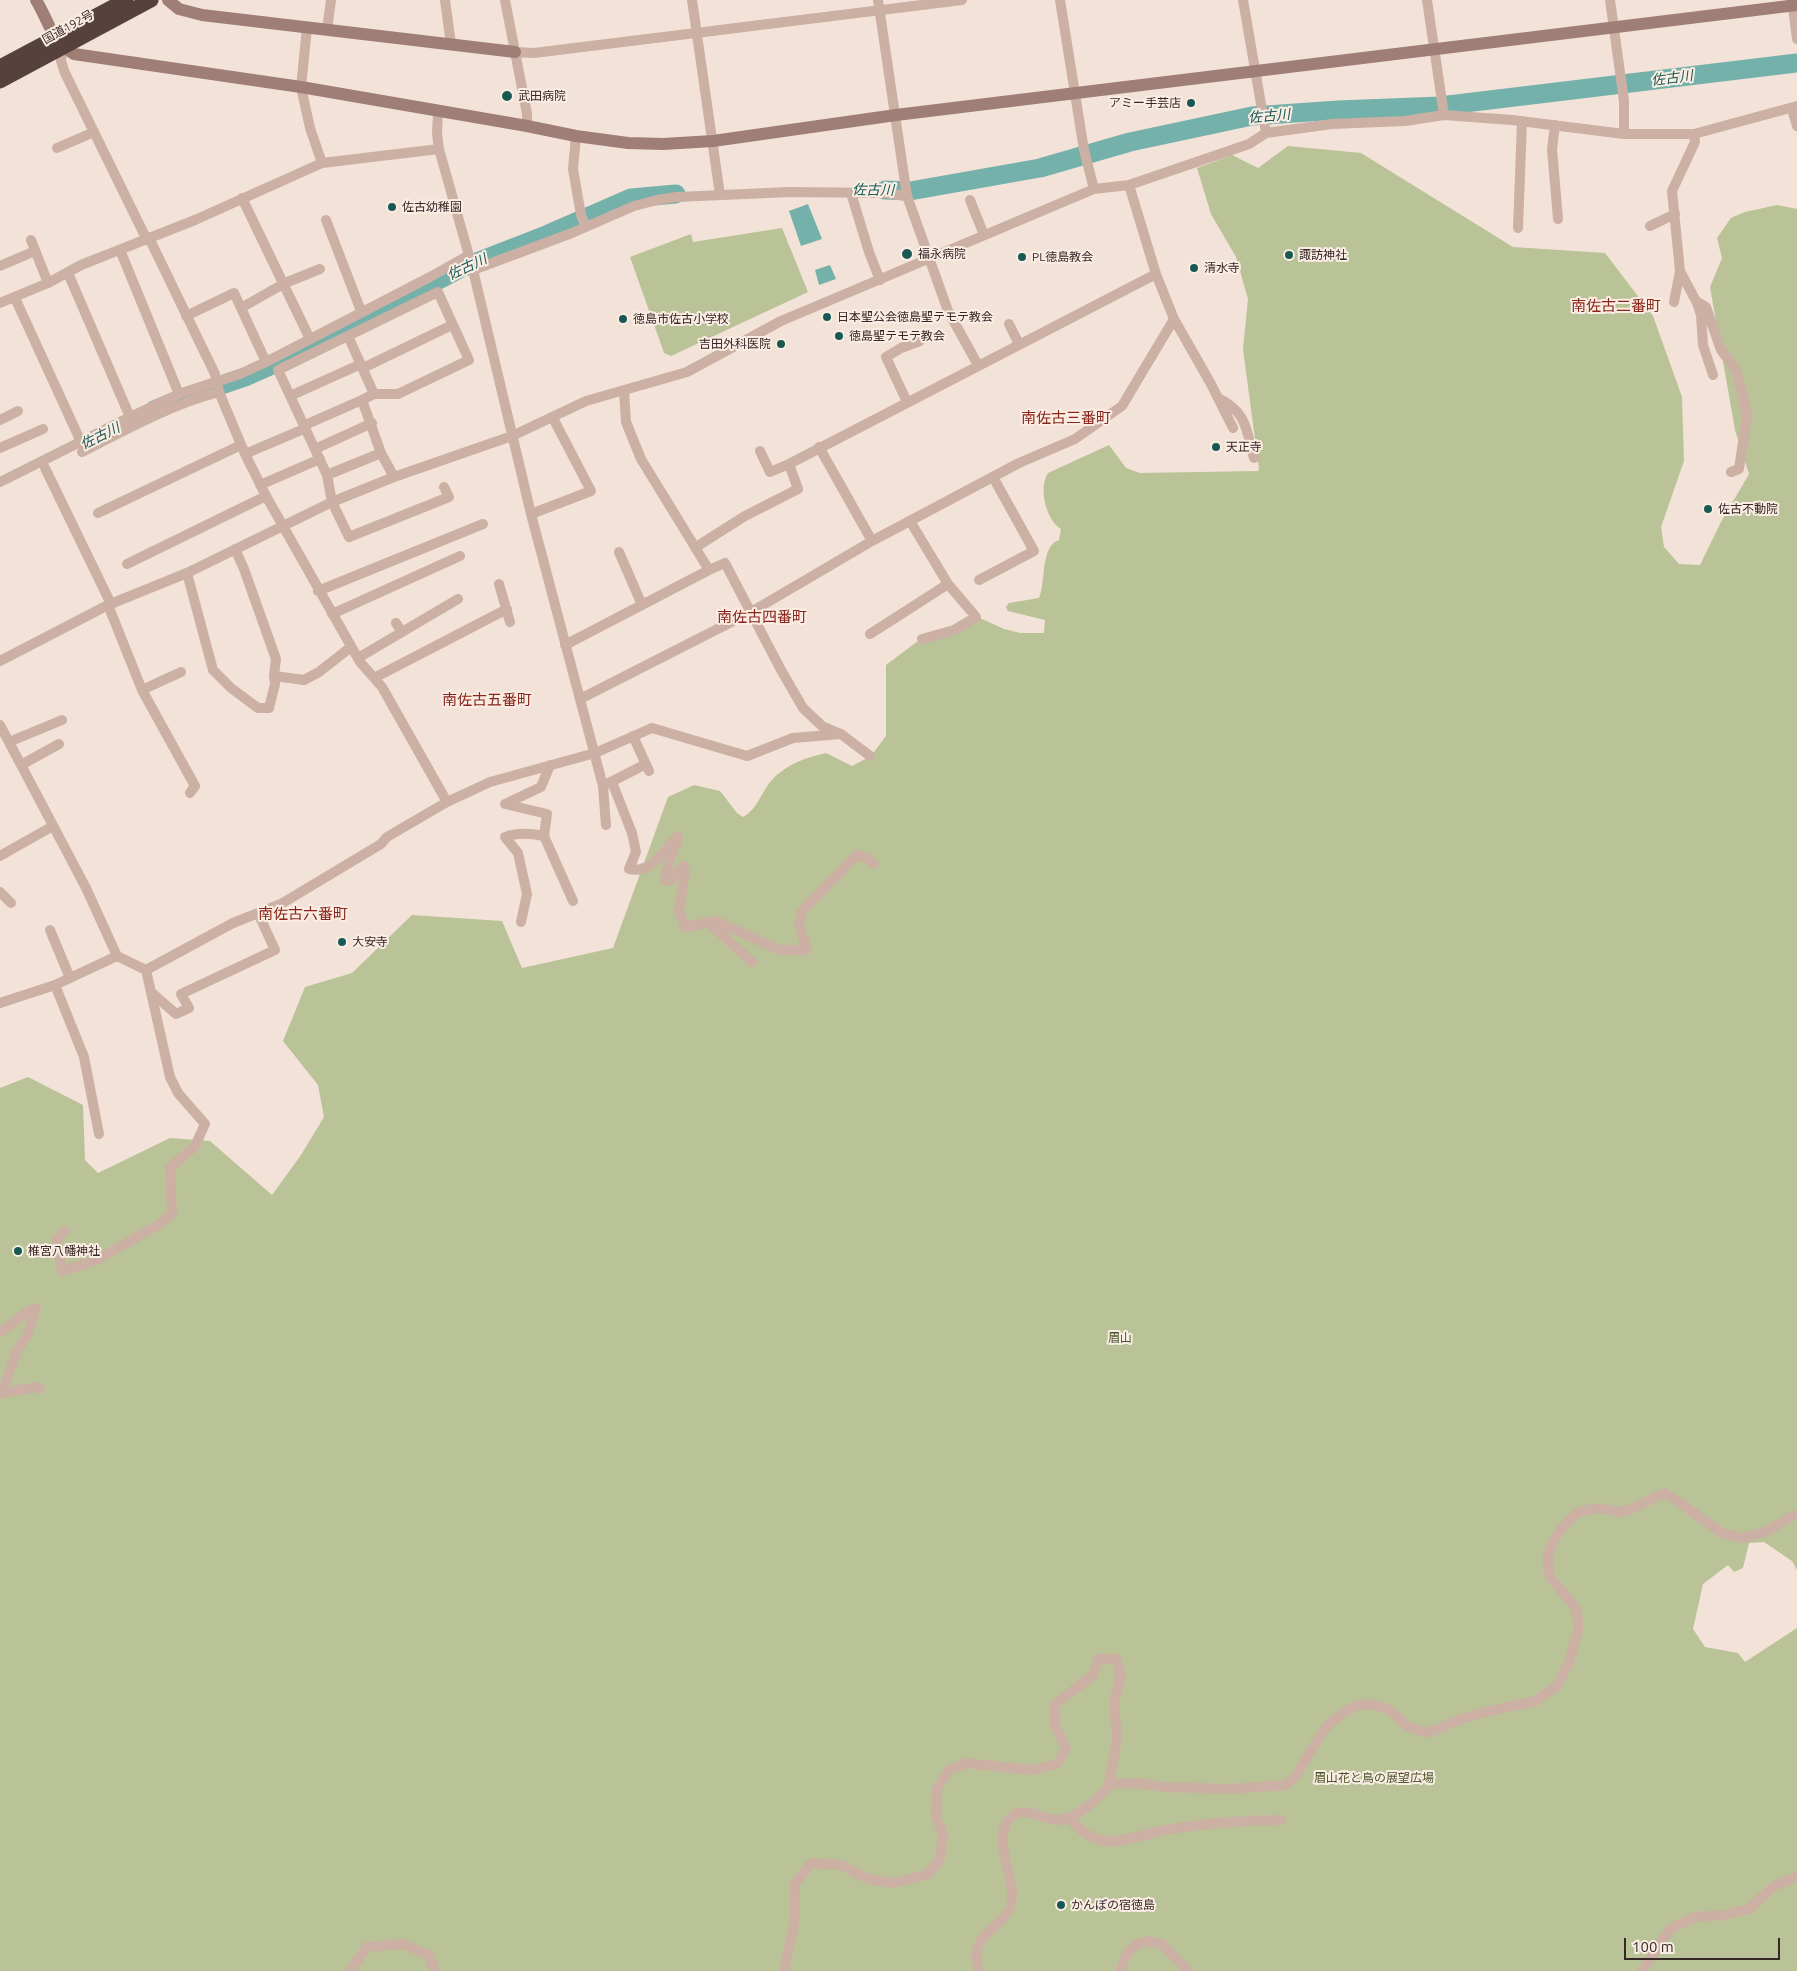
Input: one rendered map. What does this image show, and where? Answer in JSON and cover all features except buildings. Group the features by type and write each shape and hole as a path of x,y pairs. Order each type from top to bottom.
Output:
{"highway":[{"name":"国道192号","path":"0,81 126,0"},
{"name":"国道192号","path":"0,67 151,0"}],"street":[{"path":"36,0 59,42 74,54 300,87 576,136 628,143 663,144 713,141 896,115 1434,50 1794,3 1797,39"},
{"path":"168,0 179,9 202,15 534,53 697,34 879,5 962,0"},
{"path":"327,30 331,0"},
{"path":"445,0 451,44"},
{"path":"505,0 527,114 527,126"},
{"path":"692,0 719,192"},
{"path":"1060,0 1074,94 1085,154 1094,189"},
{"path":"1243,0 1260,108 1266,134"},
{"path":"1427,0 1444,112"},
{"path":"1610,0 1623,91 1624,134"},
{"path":"879,5 907,192 948,310 978,365"},
{"path":"307,28 300,87 310,128 322,163"},
{"path":"59,42 61,61 65,73 152,244 215,374 217,386 260,485 351,647 382,687 447,802"},
{"path":"0,660 110,604 187,572 332,502 394,477 512,436 586,401 696,368 781,321 1094,189 1129,185 1249,144 1266,134 1332,124 1405,121 1444,112 1624,134 1694,134 1794,107 1797,126"},
{"path":"438,112 437,134 439,149 471,263 531,514 565,645 595,753 607,784 632,833 636,852 628,869 637,871 647,868 678,836 676,846 665,871 664,880 669,881 683,866 685,872 679,911 685,927 716,920 779,950 807,950 799,925 802,911 857,856 868,858 874,864"},
{"path":"1518,228 1522,122"},
{"path":"1555,125 1552,149 1558,219"},
{"path":"57,148 94,132"},
{"path":"1674,302 1680,271 1672,191 1695,142 1694,134"},
{"path":"576,136 573,169 583,221"},
{"path":"0,303 48,283 81,265 148,239 322,163 439,149"},
{"path":"1129,185 1156,274 1174,319 1233,428"},
{"path":"444,487 449,497 348,538 332,502 327,475 278,370 348,336 434,283 471,263 583,221 634,206 677,197 719,192 907,192"},
{"path":"851,193 869,252 880,280"},
{"path":"242,198 310,339"},
{"path":"970,200 984,235"},
{"path":"1650,226 1675,214"},
{"path":"326,220 361,312"},
{"path":"31,240 48,283"},
{"path":"120,250 179,394"},
{"path":"0,266 35,251"},
{"path":"241,308 284,283 320,269"},
{"path":"1680,271 1702,315 1703,344 1713,375"},
{"path":"68,273 130,416"},
{"path":"760,451 770,472 789,464 1156,274"},
{"path":"0,482 195,398 361,312 434,283"},
{"path":"98,513 243,449 305,426 374,394 398,394 469,360 434,283"},
{"path":"186,316 234,293 266,362"},
{"path":"15,298 81,447"},
{"path":"1696,301 1706,307 1721,350 1736,370 1748,415 1739,469 1731,472"},
{"path":"580,699 751,612 872,540 910,520 1019,463 1075,439 1122,406 1174,319"},
{"path":"290,396 362,366 452,324"},
{"path":"1009,324 1019,344"},
{"path":"348,336 374,394"},
{"path":"907,402 886,357 913,340"},
{"path":"81,447 130,416 179,394 217,386"},
{"path":"624,390 626,422 641,459 709,570"},
{"path":"1218,398 1230,404 1243,416 1254,458"},
{"path":"362,400 381,453 394,477"},
{"path":"0,420 18,411"},
{"path":"531,514 591,491 552,418"},
{"path":"260,485 372,424"},
{"path":"0,448 43,429"},
{"path":"819,447 872,540"},
{"path":"327,475 381,453"},
{"path":"696,547 745,516 798,489 789,464"},
{"path":"46,468 110,604 142,690 195,786 190,793"},
{"path":"980,580 1034,551 993,477"},
{"path":"127,564 266,496"},
{"path":"910,520 948,584 976,617 954,630 922,639"},
{"path":"318,591 483,524"},
{"path":"187,572 214,670 231,688 258,708 269,708 275,684 276,659 235,549"},
{"path":"619,552 642,605"},
{"path":"332,614 460,556"},
{"path":"565,645 725,563 803,708 822,726 841,734 870,756"},
{"path":"499,584 510,622"},
{"path":"870,634 948,584"},
{"path":"358,658 399,627 447,601 458,599"},
{"path":"374,678 507,608"},
{"path":"274,676 304,680 319,672 351,647"},
{"path":"142,690 181,672"},
{"path":"9,742 62,720"},
{"path":"0,725 86,888 117,956 146,970"},
{"path":"146,970 233,923 281,904 382,844 388,837 447,802 490,782 595,753 652,728 747,756 794,738 841,734"},
{"path":"607,784 648,768 633,736"},
{"path":"21,765 59,744"},
{"path":"550,765 541,787 505,804 547,814 544,836 573,901"},
{"path":"606,825 607,784"},
{"path":"0,856 53,826"},
{"path":"521,922 527,894 518,853 505,838 513,834 531,833 544,836"},
{"path":"0,892 11,903"},
{"path":"151,992 176,1014 189,1008 181,994 275,950 258,914"},
{"path":"708,922 752,962"},
{"path":"50,930 70,978"},
{"path":"0,1002 54,985 117,956"},
{"path":"66,1231 56,1241 62,1271 97,1260 158,1225 172,1214 170,1168 195,1146 205,1124 178,1093 170,1077 146,970"},
{"path":"54,985 84,1057 99,1134"},
{"path":"0,1332 8,1329 30,1310 36,1308 27,1335 16,1353 1,1393"},
{"path":"1,1393 36,1387 40,1389"},
{"path":"1109,1784 1138,1783 1164,1787 1231,1789 1285,1785 1295,1777 1323,1731 1331,1722 1354,1706 1368,1704 1379,1706 1390,1710 1407,1726 1424,1732 1430,1732 1464,1718 1489,1711 1530,1704 1545,1697 1556,1686 1570,1662 1578,1637 1579,1625 1575,1607 1550,1576 1547,1560 1560,1530 1577,1513 1599,1508 1620,1512 1629,1510 1664,1493 1680,1502 1720,1532 1743,1538 1768,1531 1792,1516 1797,1515"},
{"path":"784,1971 794,1925 795,1884 811,1863 841,1865 868,1879 892,1883 927,1875 940,1859 943,1835 936,1816 937,1788 948,1771 966,1763 1031,1770 1057,1764 1066,1748 1055,1726 1054,1705 1093,1675 1098,1659 1116,1659 1121,1675 1114,1701 1117,1740 1109,1784 1105,1792 1070,1818 1058,1820 1023,1812 1015,1814 1005,1824 1002,1839 1011,1883 1012,1897 1010,1909 1004,1919 993,1926 981,1939 976,1949 976,1963 979,1971"},
{"path":"1070,1818 1081,1831 1102,1841 1111,1842 1211,1822 1281,1820"},
{"path":"1642,1971 1670,1929 1695,1917 1724,1915 1749,1909 1774,1886 1797,1878"},
{"path":"1120,1971 1128,1952 1137,1944 1147,1940 1162,1944 1188,1971"},
{"path":"350,1971 367,1947 403,1944 429,1955 434,1971"}],"green space":[{"name":"眉山","path":"1288,146 1361,153 1513,247 1605,253 1653,316 1682,397 1684,461 1661,527 1664,547 1679,564 1700,565 1721,522 1749,474 1735,430 1710,287 1722,258 1717,238 1731,218 1745,212 1777,205 1797,209 1797,1570 1792,1561 1764,1542 1749,1543 1743,1568 1734,1572 1728,1565 1703,1584 1693,1629 1705,1647 1738,1653 1745,1662 1797,1628 1797,1971 0,1971 0,1088 28,1077 83,1105 85,1160 98,1173 170,1138 210,1141 272,1195 301,1155 324,1117 318,1085 283,1041 305,987 352,973 412,915 502,921 522,968 613,948 668,797 694,785 720,791 737,813 743,817 752,810 771,781 796,762 826,753 852,766 871,756 886,736 886,665 918,641 980,618 1004,629 1020,633 1044,633 1045,620 1008,611 1006,607 1009,603 1039,598 1046,557 1049,549 1059,540 1061,529 1051,519 1045,503 1044,487 1048,473 1109,445 1126,468 1140,473 1258,471 1243,349 1248,299 1236,257 1211,214 1197,168 1232,155 1258,168"},
{"path":"782,228 808,292 671,356 664,353 630,257 691,234 693,242"}],"water":[{"path":"808,204 822,239 801,246 789,211"},
{"path":"830,265 836,279 819,285 815,270"}],"waterway":[{"name":"佐古川","path":"885,190 910,191 1040,168 1130,142 1252,116 1440,106 1797,63"},
{"name":"佐古川","path":"154,410 245,377 308,349 461,268 546,235 631,198 676,194"}],"place":[{"name":"武田病院","path":"507,96"},
{"name":"アミー手芸店","path":"1191,103"},
{"name":"佐古幼稚園","path":"392,207"},
{"name":"福永病院","path":"907,254"},
{"name":"諏訪神社","path":"1289,255"},
{"name":"PL徳島教会","path":"1022,257"},
{"name":"清水寺","path":"1194,268"},
{"name":"日本聖公会徳島聖テモテ教会","path":"827,317"},
{"name":"徳島市佐古小学校","path":"623,319"},
{"name":"徳島聖テモテ教会","path":"839,336"},
{"name":"吉田外科医院","path":"781,344"},
{"name":"天正寺","path":"1216,447"},
{"name":"佐古不動院","path":"1708,509"},
{"name":"大安寺","path":"342,942"},
{"name":"椎宮八幡神社","path":"18,1251"},
{"name":"かんぽの宿徳島","path":"1061,1905"}],"district":[{"name":"南佐古二番町","path":"1616,306"},
{"name":"南佐古三番町","path":"1066,418"},
{"name":"南佐古四番町","path":"762,617"},
{"name":"南佐古五番町","path":"487,700"},
{"name":"南佐古六番町","path":"303,914"}],"park label":[{"name":"眉山花と鳥の展望広場","path":"1374,1778"}]}
